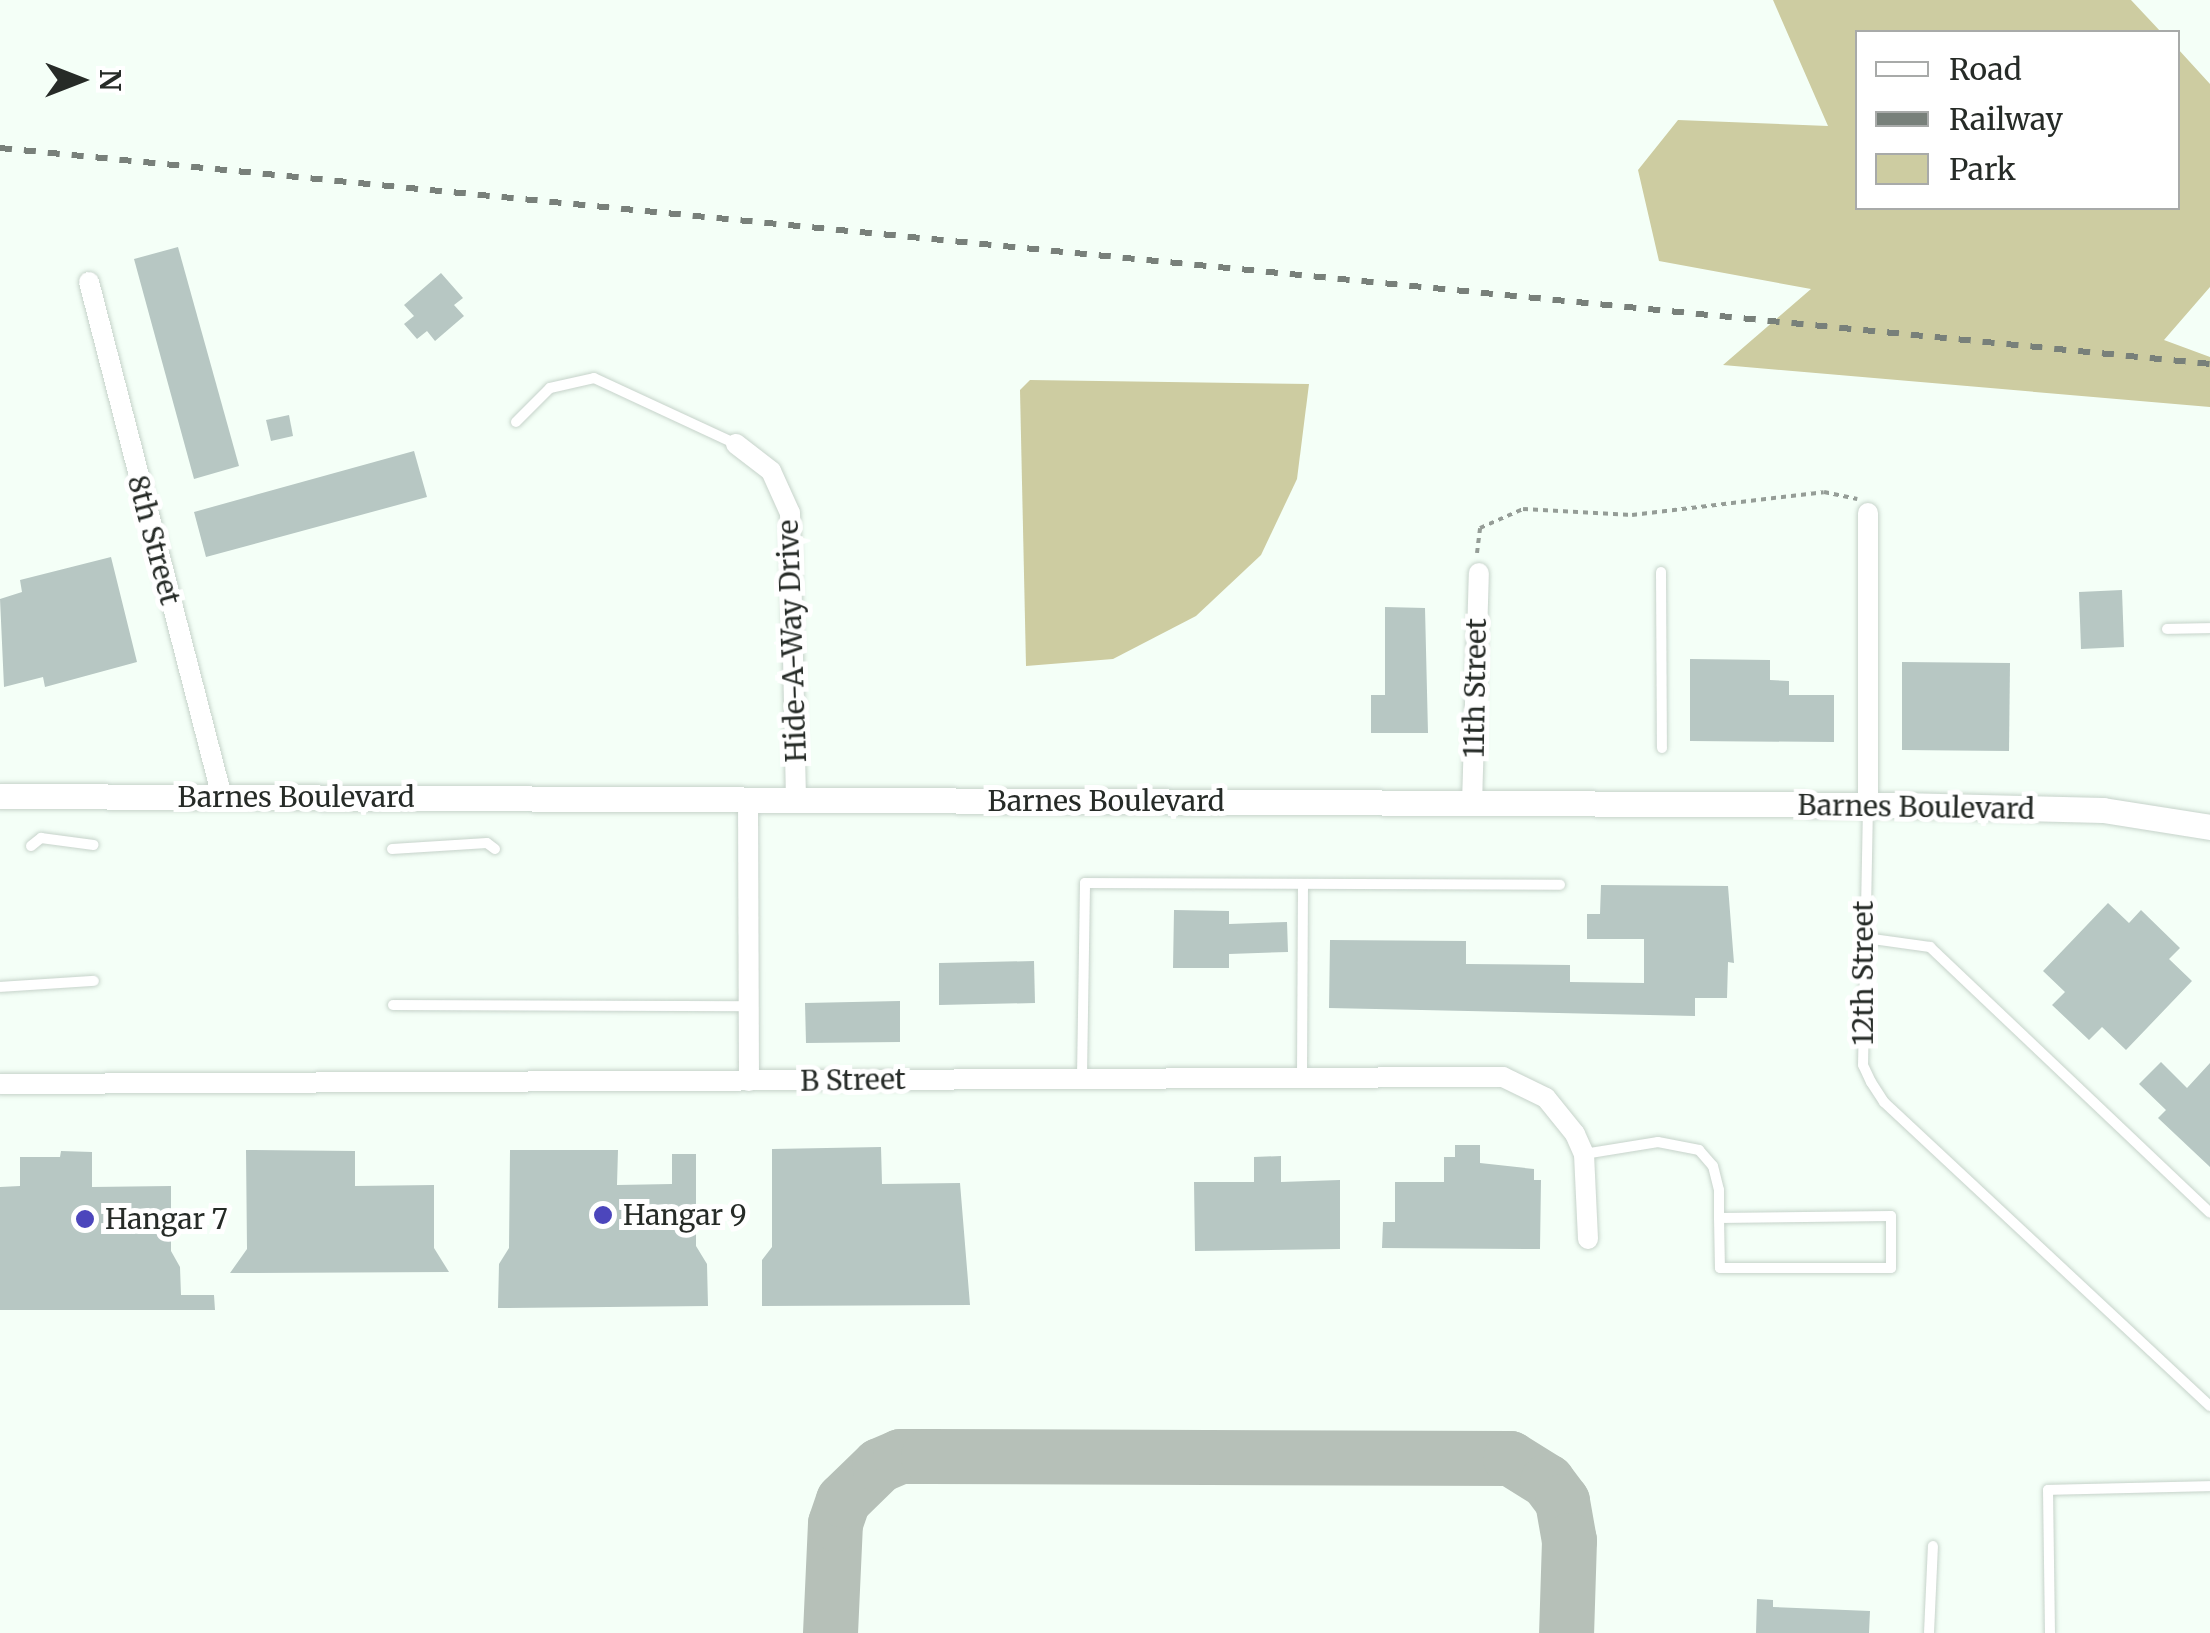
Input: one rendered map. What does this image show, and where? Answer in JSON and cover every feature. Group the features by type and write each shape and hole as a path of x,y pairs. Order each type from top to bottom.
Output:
{"street":[{"name":"8th Street","path":"89,282 222,797"},
{"name":"Hide-A-Way Drive","path":"736,444 771,471 790,514 796,799"},
{"name":"12th Street","path":"1868,514 1868,805"},
{"name":"11th Street","path":"1472,804 1479,573"},
{"name":"Barnes Boulevard","path":"0,796 1868,805 2103,810 2210,827"},
{"path":"748,799 749,1081"},
{"name":"B Street","path":"0,1084 1470,1075 1528,1084 1563,1114 1584,1154 1588,1240"}],"lane":[{"path":"516,422 550,388 594,378 736,444"},
{"path":"1662,572 1662,748"},
{"path":"2167,628 2210,628"},
{"name":"12th Street","path":"1868,805 1862,1065 1884,1102 2210,1406"},
{"path":"31,846 41,838 94,845"},
{"path":"392,849 402,844 488,843 494,850"},
{"path":"1082,1076 1085,883 1560,885"},
{"path":"1302,1076 1304,885"},
{"path":"1865,938 1930,947 2210,1213"},
{"path":"0,987 94,981"},
{"path":"393,1006 748,1006"},
{"path":"1584,1154 1658,1142 1699,1150 1713,1166 1720,1268 1891,1268 1892,1216 1719,1218"},
{"path":"2050,1633 2048,1490 2210,1486"},
{"path":"1930,1633 1933,1546"}],"path":[{"path":"1479,573 1480,528 1523,509 1632,514 1824,492 1857,498 1868,514"}],"green space":[{"path":"1773,0 2131,0 2159,30 1855,30 1855,210 2180,210 2180,51 2210,84 2210,287 2164,340 2210,357 2210,407 1723,365 1811,289 1659,261 1638,170 1678,120 1828,126"},
{"path":"1030,380 1309,384 1297,479 1261,555 1196,616 1113,659 1026,666 1020,390"}],"building":[{"path":"178,247 239,466 194,479 134,259"},
{"path":"441,273 463,298 454,305 464,316 435,341 427,331 417,339 404,324 414,316 404,305"},
{"path":"289,415 293,436 271,441 266,420"},
{"path":"414,451 427,497 206,557 194,512"},
{"path":"111,557 137,662 45,687 43,677 4,687 0,599 22,592 20,580"},
{"path":"2122,590 2124,647 2081,649 2079,592"},
{"path":"1385,607 1425,608 1428,733 1371,733 1371,695 1385,695"},
{"path":"1690,659 1770,660 1770,680 1789,681 1789,695 1834,695 1834,742 1690,741"},
{"path":"1902,662 2010,663 2009,751 1902,750"},
{"path":"1601,885 1728,886 1734,963 1728,962 1727,998 1695,998 1695,1016 1329,1008 1330,940 1466,941 1466,964 1570,965 1570,982 1644,983 1644,939 1587,939 1587,914 1600,914"},
{"path":"2108,903 2129,923 2141,910 2180,948 2169,959 2192,981 2126,1050 2102,1027 2089,1040 2052,1005 2065,992 2043,971"},
{"path":"1174,910 1229,911 1229,924 1287,922 1288,952 1229,954 1229,968 1173,968"},
{"path":"1034,961 1035,1003 939,1005 939,963"},
{"path":"900,1001 900,1042 806,1043 805,1003"},
{"path":"2161,1062 2187,1088 2210,1063 2210,1167 2158,1118 2166,1110 2139,1084"},
{"path":"1455,1145 1480,1145 1480,1163 1534,1169 1534,1180 1541,1180 1540,1249 1382,1248 1383,1222 1395,1222 1395,1182 1444,1182 1444,1157 1455,1157"},
{"path":"881,1147 882,1184 960,1183 970,1305 762,1306 762,1260 772,1247 772,1149"},
{"path":"246,1150 355,1151 355,1186 434,1185 434,1248 449,1272 230,1273 247,1249"},
{"name":"Hangar 9","path":"510,1150 618,1150 617,1185 672,1184 672,1154 696,1154 696,1246 707,1264 708,1306 498,1308 499,1264 509,1248"},
{"name":"Hangar 7","path":"61,1151 92,1152 92,1187 171,1186 171,1251 180,1267 181,1295 214,1295 215,1310 0,1310 0,1187 20,1186 20,1157 60,1157"},
{"path":"1281,1156 1281,1182 1340,1180 1340,1249 1195,1251 1194,1182 1254,1182 1254,1157"},
{"path":"1757,1599 1773,1600 1773,1607 1870,1611 1869,1633 1756,1633"}],"taxiway":[{"path":"830,1633 835,1523 843,1500 879,1465 900,1456 1510,1458 1547,1481 1562,1501 1569,1540 1566,1633"}],"railway":[{"path":"0,148 2210,364"}],"place":[{"name":"Hangar 9","path":"603,1215"},
{"name":"Hangar 7","path":"85,1219"}]}
